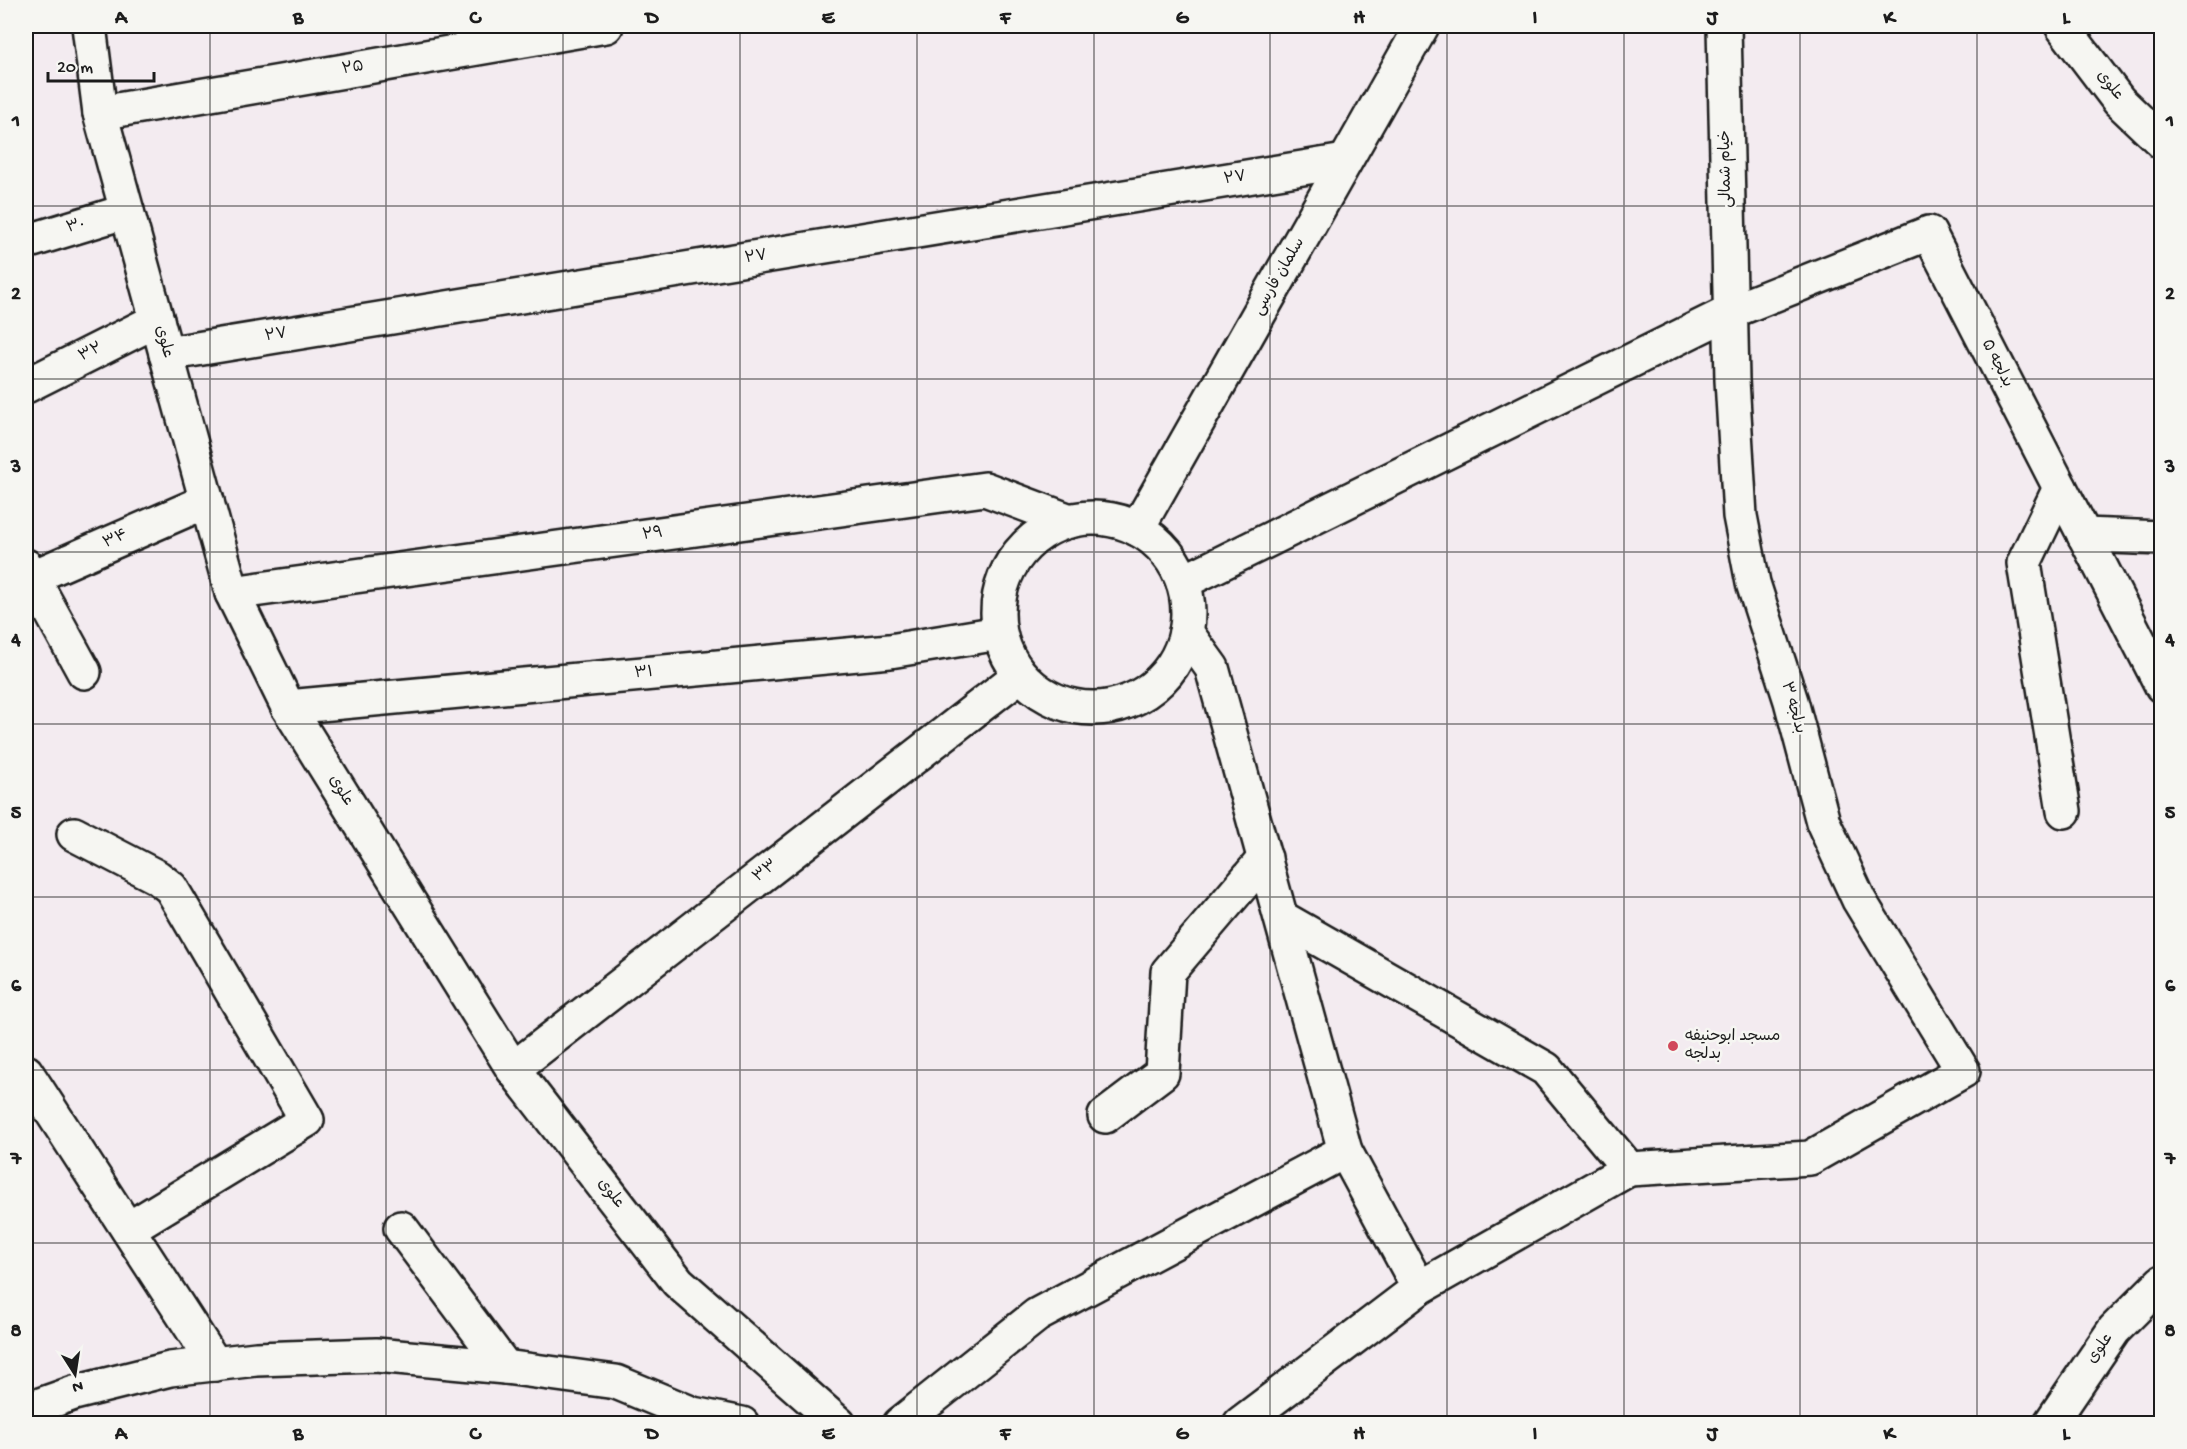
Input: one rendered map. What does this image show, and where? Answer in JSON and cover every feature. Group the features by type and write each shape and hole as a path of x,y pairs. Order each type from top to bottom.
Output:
{"street":[{"name":"علوی","path":"89,26 100,113 232,593 288,707 513,1069 678,1282 839,1424"},
{"name":"۲۵","path":"100,113 606,26"},
{"name":"سلمان فارسی","path":"1137,529 1422,26"},
{"name":"خیام شمالی","path":"1724,26 1730,312"},
{"name":"علوی","path":"2062,26 2120,101 2162,142"},
{"name":"۲۷","path":"166,354 1345,161"},
{"name":"۳۰","path":"26,242 127,211"},
{"name":"بدلجه ۵","path":"1730,312 1929,233 2162,686"},
{"path":"1183,582 1730,312"},
{"name":"بدلجه ۳","path":"1629,1169 1810,1158 1964,1071 1859,900 1823,822 1791,701 1753,583 1740,516 1730,312"},
{"name":"۳۲","path":"26,386 157,320"},
{"path":"2060,488 2024,563 2064,811"},
{"name":"۲۹","path":"232,593 985,489 1070,521"},
{"name":"۳۴","path":"27,574 207,501"},
{"path":"1092,518 1115,521 1137,529 1157,542 1172,560 1183,582 1188,607 1186,632 1176,660 1156,684 1131,700 1101,708 1071,706 1043,694 1020,675 1007,655 999,633 998,604 1005,576 1010,567 1021,551 1043,532 1070,521 1092,518"},
{"path":"2084,535 2162,538"},
{"path":"27,574 84,672"},
{"path":"1186,632 1212,668 1345,1151 1419,1288"},
{"name":"۳۱","path":"288,707 890,651 999,633"},
{"name":"۳۳","path":"513,1069 1020,675"},
{"path":"74,834 157,878 171,888 307,1120 128,1229"},
{"path":"1104,1116 1162,1073 1168,972 1265,858"},
{"path":"1240,1424 1419,1288 1629,1169 1546,1070 1282,918"},
{"path":"26,1072 215,1364"},
{"path":"900,1424 1037,1316 1345,1151"},
{"path":"401,1228 506,1367"},
{"name":"علوی","path":"2050,1424 2114,1330 2162,1282"},
{"path":"26,1410 74,1393 170,1369 256,1359 376,1355 506,1367 616,1382 693,1414 742,1424"}],"place":[{"name":"مسجد ابوحنیفه بدلجه","path":"1673,1046"}]}
